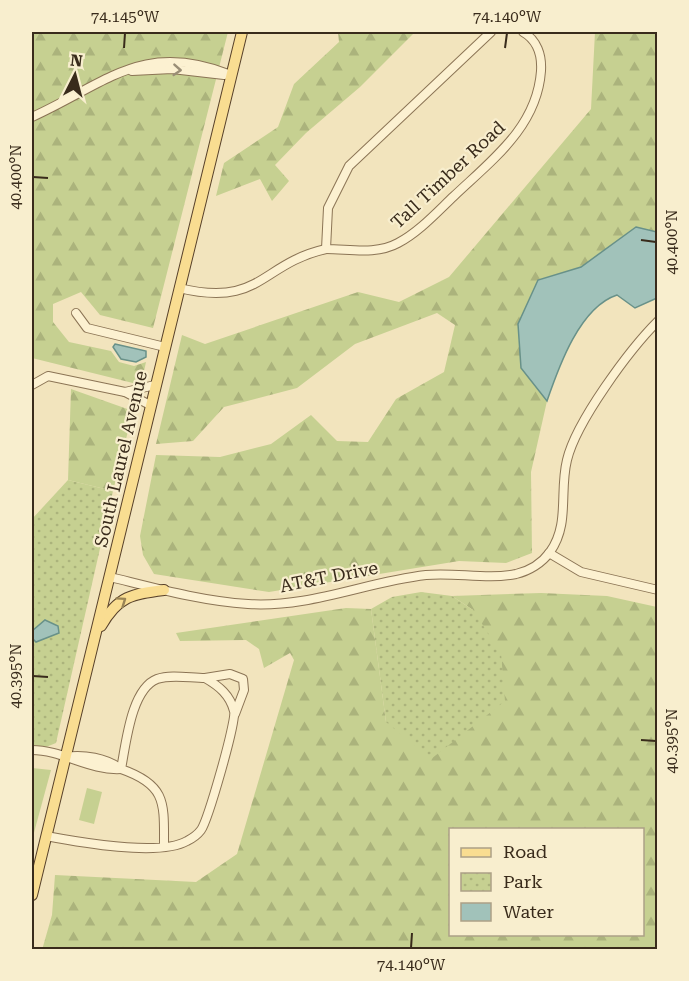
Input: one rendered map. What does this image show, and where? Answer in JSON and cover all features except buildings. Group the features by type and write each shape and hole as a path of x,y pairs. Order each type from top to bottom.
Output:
{"main road":[{"name":"South Laurel Avenue","path":"32,889 242,32"},
{"path":"95,637 106,617 119,602 128,596 164,590"}],"street":[{"path":"326,249 328,208 336,188 350,166 490,32"},
{"name":"Tall Timber Road","path":"180,288 212,294 238,292 258,284 301,257 326,249 380,250 406,238 511,141 531,110 540,79 541,61 537,47 523,32"},
{"path":"32,117 123,71 172,69 231,75"},
{"path":"76,313 87,328 165,347"},
{"name":"AT&T Drive","path":"110,577 228,602 297,603 419,576 458,573 512,574 533,567 549,553 558,539 563,523 565,468 580,426 644,335 657,321"},
{"path":"32,385 48,376 56,376 125,392 150,405"},
{"path":"125,392 155,385"},
{"path":"549,553 581,572 657,590"},
{"path":"46,836 84,843 164,848 187,841 201,830 212,803 235,714 244,690 243,679 231,674 205,678 156,680 144,689 136,703 121,769"},
{"path":"205,678 229,697 235,714"},
{"path":"32,750 96,762 139,775 161,795 164,814 164,848"}],"green space":[{"path":"32,32 228,32 153,328 100,315 81,292 53,304 53,322 69,342 111,351 119,362 134,366 146,362 141,385 32,358"},
{"path":"338,32 415,32 360,87 306,133 275,165 289,181 272,201 260,179 216,196 224,163 278,127 294,84 339,42"},
{"path":"595,32 657,32 657,232 636,227 581,267 538,280 521,368 547,401 531,472 532,553 506,563 459,561 269,592 154,574 143,555 140,536 156,455 220,457 271,444 311,415 337,441 368,442 396,399 444,372 455,325 437,313 355,344 297,388 224,407 193,441 156,444 182,335 205,344 358,292 399,302 449,277 591,109"},
{"path":"71,389 133,411 113,491 68,480"},
{"path":"68,480 113,491 56,743 46,747 32,745 32,519"},
{"path":"421,592 452,596 473,610 501,653 505,701 431,759 386,722 371,609 392,597"},
{"path":"541,593 607,596 657,607 657,949 42,950 52,915 55,875 196,882 237,854 294,660 290,653 264,668 259,649 246,640 180,641 176,633 346,608 371,609 386,722 473,610 452,596"},
{"path":"32,768 51,770 32,840"},
{"path":"87,788 102,792 94,824 79,820"}],"water":[{"path":"636,227 657,232 657,298 635,308 617,295 592,312 573,339 547,401 521,368 518,324 538,280 581,267"},
{"path":"115,344 146,351 146,357 136,362 121,359 113,347"},
{"path":"45,620 58,626 59,633 36,642 32,638 32,631"}]}
